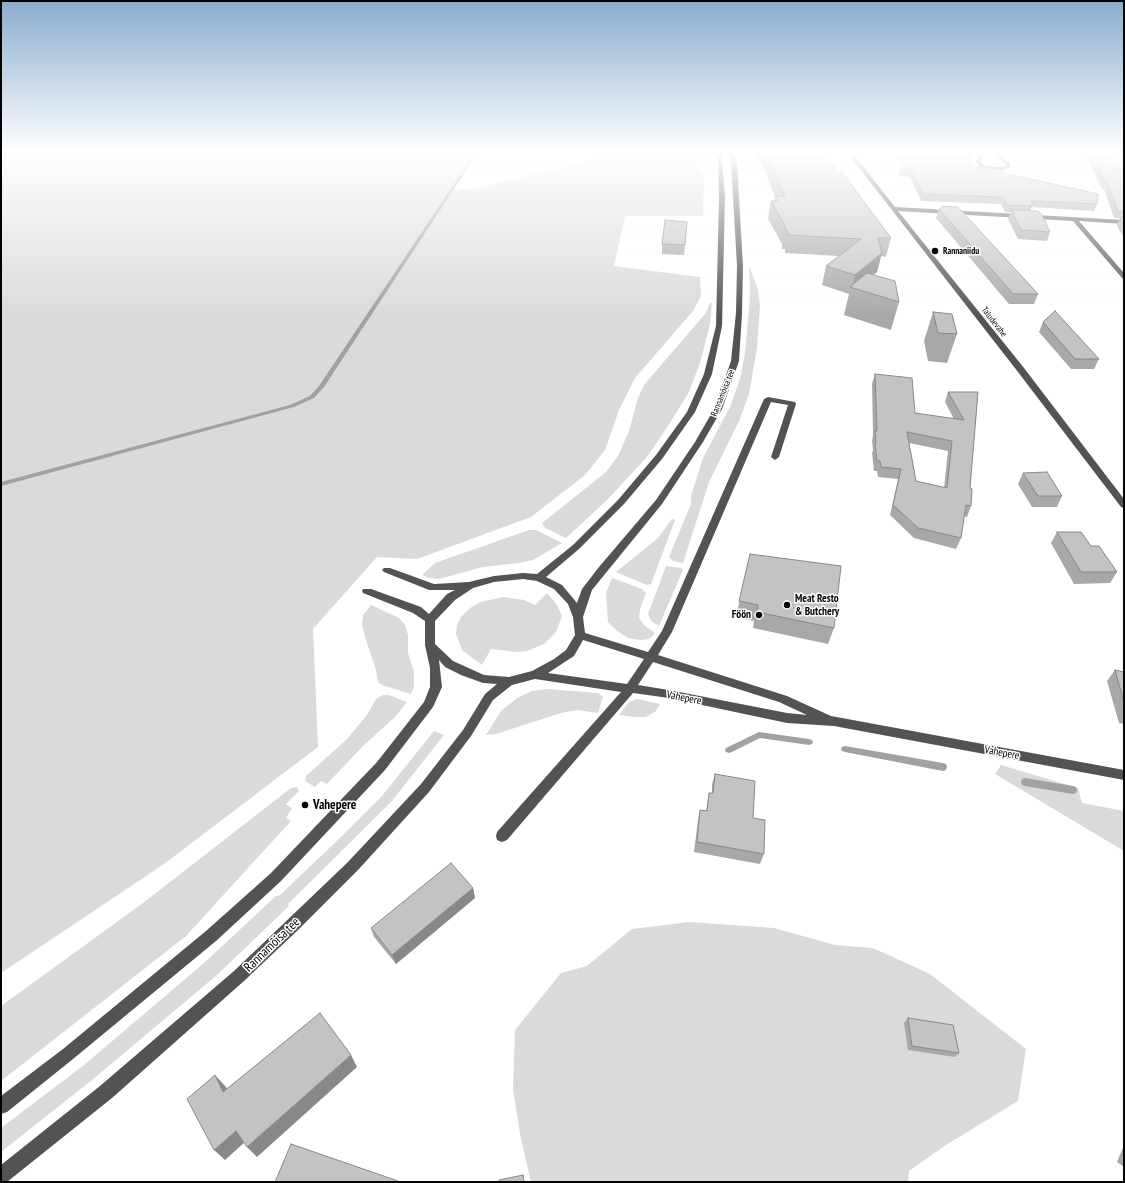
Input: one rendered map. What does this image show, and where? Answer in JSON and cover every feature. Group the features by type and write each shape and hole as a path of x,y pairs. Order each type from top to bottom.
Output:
{"street":[{"name":"Rannamõisa tee","path":"539,578 576,547 621,502 659,457 691,412 708,374 720,326 722,206"},
{"name":"Rannamõisa tee","path":"578,617 587,589 659,502 699,442 718,409 735,361 740,314 740,266 737,206"},
{"name":"Taludevahe","path":"892,206 1124,505"},
{"path":"894,209 1124,222"},
{"path":"1074,219 1124,277"},
{"path":"502,836 630,689 667,632 768,399 792,404 775,456"},
{"path":"386,570 433,588 470,585 502,578 522,576 539,578 558,587 572,602 578,617 580,635 570,653 558,662 535,675 508,681 483,679 465,672 449,664 430,645"},
{"path":"1,1106 68,1054 211,936 276,877 328,824 381,766 429,704 436,687 435,668 430,645 430,620 451,597 470,585"},
{"path":"368,591 417,610 430,620"},
{"name":"Vahepere","path":"580,635 752,691 783,699 834,721"},
{"name":"Vahepere","path":"535,675 669,694 787,718 834,721 1124,775"},
{"name":"Rannamõisa tee","path":"1,1176 106,1092 239,976 292,926 353,866 425,788 467,733 489,697 508,681"}],"shaded area":[{"path":"1,206 703,206 703,216 625,216 614,266 700,277 701,296 693,311 635,378 619,410 605,450 585,475 531,517 417,559 377,557 313,629 318,747 164,864 1,973"},
{"path":"749,265 758,290 760,305 757,348 749,394 740,419 709,482 683,563 673,561 669,557 691,504 691,496 703,458 730,407 740,379 745,353 750,298"},
{"path":"710,303 712,303 710,324 701,360 689,392 647,457 607,500 566,538 545,528 542,523 606,472 618,456 629,431 638,398 644,385 705,314"},
{"path":"672,519 675,520 651,584 647,585 616,572 658,538"},
{"path":"529,530 536,530 562,543 533,560 483,567 439,579 429,578 422,575 435,563"},
{"path":"666,566 681,568 683,570 659,626 651,621 648,614"},
{"path":"612,578 642,589 646,593 640,609 639,618 644,625 655,633 649,639 640,640 628,638 616,630 608,622 606,593"},
{"path":"547,593 557,605 562,616 556,632 544,644 527,651 517,652 491,649 482,665 462,650 456,634 457,625 461,617 470,608 481,602 503,597 524,600 535,605"},
{"path":"371,605 399,618 405,625 408,635 408,653 414,672 414,687 411,694 382,685 378,682 376,670 362,625 363,615"},
{"path":"547,689 598,693 603,697 598,713 578,710 561,713 496,734 486,735 501,711 517,698 532,691"},
{"path":"383,695 389,695 407,702 395,717 363,746 327,784 321,781 315,787 305,781 306,776 347,739 367,715 376,699"},
{"path":"637,699 660,704 656,711 646,717 619,715 629,702"},
{"path":"434,731 444,735 391,802 288,904 289,906 217,975 92,1080 1,1152 1,1128 84,1065 204,963 277,895 279,896 382,796"},
{"path":"1001,765 1078,788 1082,803 1124,811 1124,851 995,774"},
{"path":"297,787 299,791 286,804 292,808 286,818 291,821 186,936 1,1081 1,1006 143,903 291,788"},
{"path":"689,922 774,928 835,945 873,948 930,974 1026,1049 1018,1101 946,1145 909,1171 908,1182 531,1182 520,1134 513,1088 515,1030 561,973 587,966 632,929"}],"building":[{"path":"774,206 867,206 891,238 878,238 882,253 855,275 826,266 861,239 788,235 788,231 786,231 785,226"},
{"path":"943,206 958,207 1038,294 1013,294 939,209"},
{"path":"1116,206 1124,206 1124,211 1118,211"},
{"path":"1011,210 1038,211 1042,215 1050,232 1021,230"},
{"path":"1120,218 1124,218 1124,225 1122,223"},
{"path":"665,220 687,222 685,245 662,244"},
{"path":"867,273 895,281 899,302 850,287"},
{"path":"1055,311 1099,359 1075,359 1043,322"},
{"path":"933,312 952,314 957,334 938,333"},
{"path":"875,374 912,378 915,413 964,420 948,392 978,392 970,488 972,489 971,506 966,505 961,538 918,528 893,505 901,469 881,467 880,461 877,461 875,431 877,431","holes":["907,432 952,441 947,488 916,481"]},
{"path":"1047,472 1062,496 1038,496 1023,473"},
{"path":"1057,532 1081,532 1091,546 1099,546 1117,572 1081,572"},
{"path":"750,554 841,566 834,628 757,612 758,605 739,601"},
{"path":"1115,670 1124,672 1124,702"},
{"path":"715,774 755,781 753,818 765,820 764,854 697,842 700,810 707,811 709,793 713,793"},
{"path":"451,863 473,888 392,955 371,928"},
{"path":"320,1013 351,1055 247,1147 236,1131 214,1150 187,1099 215,1075 223,1092"},
{"path":"908,1018 953,1025 959,1053 912,1046"},
{"path":"291,1144 398,1181 398,1182 275,1182"},
{"path":"523,1175 524,1182 499,1182 499,1180"}],"waterway":[{"path":"1,484 292,406 312,397 321,387 441,206"},
{"path":"729,750 759,735 809,742"},
{"path":"845,749 943,767"},
{"path":"1025,782 1073,790"}],"place":[{"name":"Rannaniidu","path":"935,251"},
{"name":"Meat Resto & Butchery","path":"787,605"},
{"name":"Föön","path":"759,615"},
{"name":"Vahepere","path":"305,805"}]}
